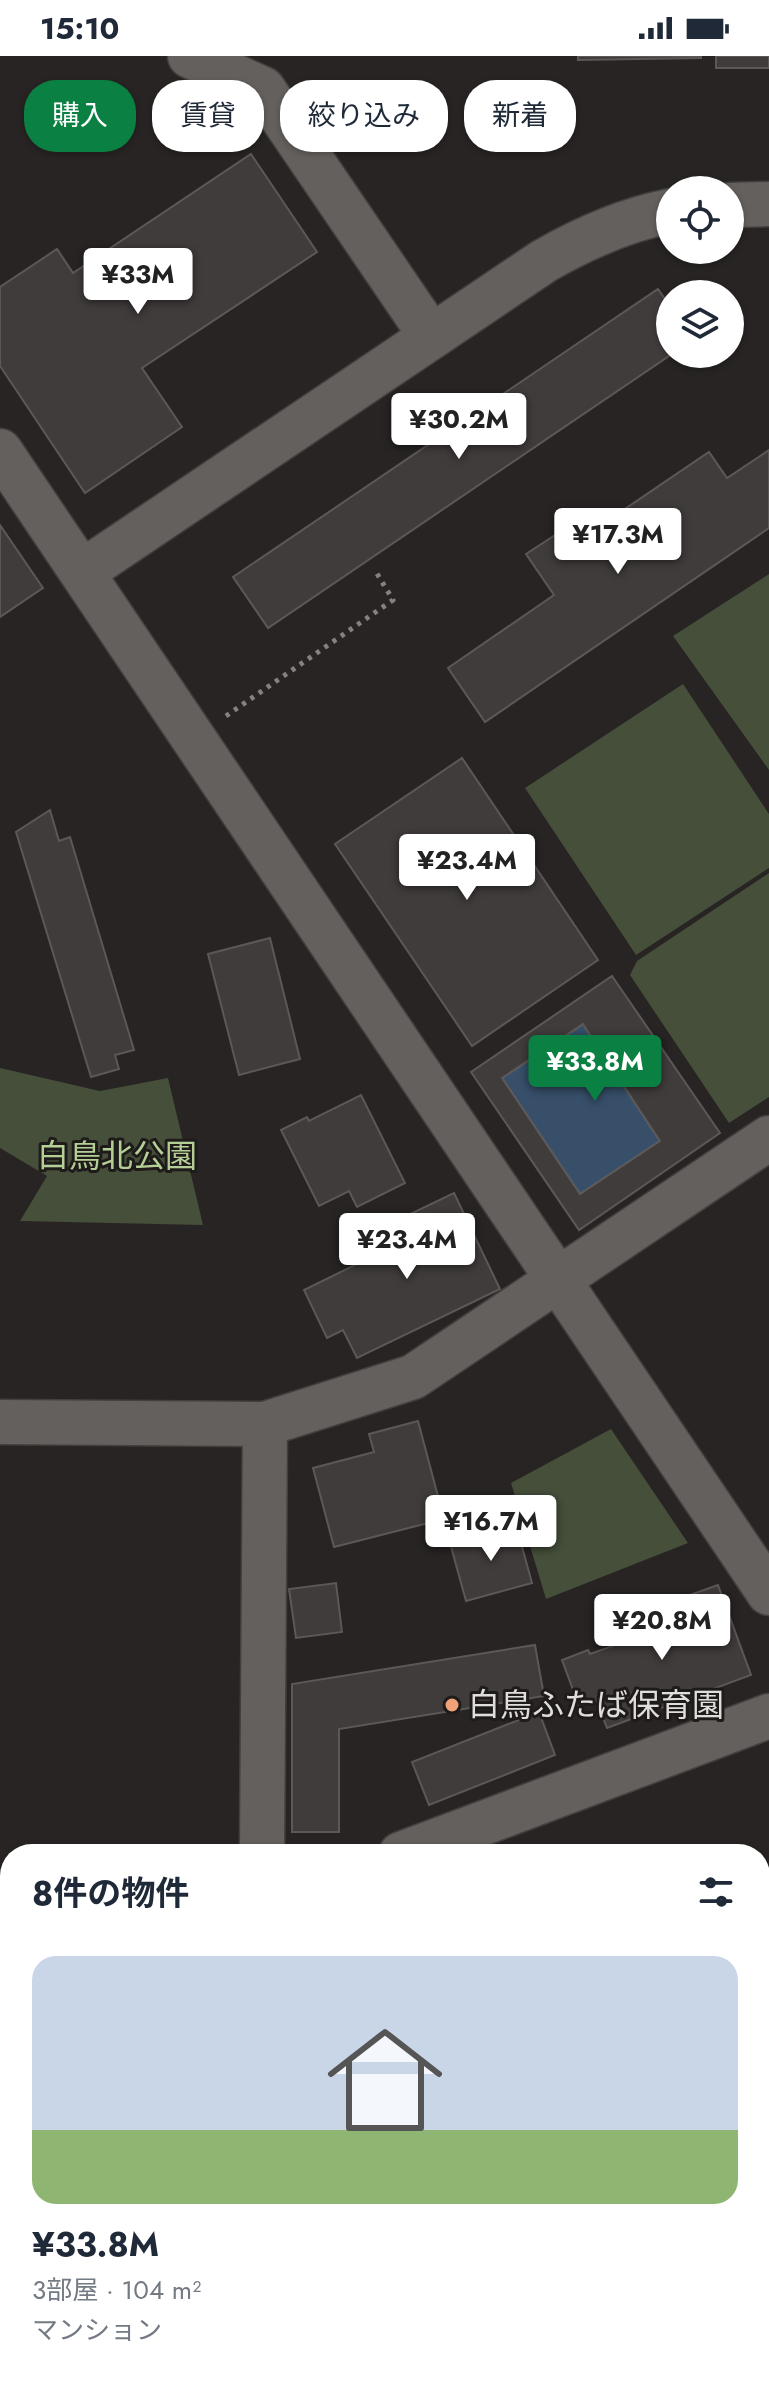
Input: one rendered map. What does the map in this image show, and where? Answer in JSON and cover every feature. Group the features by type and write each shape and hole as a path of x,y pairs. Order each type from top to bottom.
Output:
{"street":[{"path":"190,56 263,89 431,336"},
{"path":"744,205 769,204"},
{"path":"82,572 544,261 609,228 656,215"},
{"path":"0,451 769,1593"},
{"path":"0,1422 265,1424 413,1377 769,1138"},
{"path":"262,1844 265,1424"},
{"path":"428,1844 769,1716"}],"path":[{"path":"218,720 393,600 376,572"}],"green space":[{"path":"769,574 769,770 673,636"},
{"path":"683,684 769,814 769,868 636,955 525,788"},
{"path":"769,873 769,1097 729,1123 630,975 637,961"},
{"name":"白鳥北公園","path":"0,1068 100,1091 168,1078 203,1225 20,1221 47,1176 0,1148"},
{"path":"611,1429 688,1543 546,1599 511,1483"}],"water":[{"path":"583,1024 660,1141 580,1194 502,1078"}],"building":[{"path":"578,56 701,56 701,58 578,60"},
{"path":"716,56 769,56 769,68 716,68"},
{"path":"251,154 317,252 142,368 182,427 85,493 0,366 0,287 57,249 73,273"},
{"path":"656,290 656,365 268,628 233,577"},
{"path":"769,450 769,528 485,722 448,668 554,595 526,554 572,524 582,538 709,452 727,478"},
{"path":"0,525 43,588 0,617"},
{"path":"462,758 598,960 472,1046 335,844"},
{"path":"50,810 59,841 70,837 134,1050 115,1055 119,1069 91,1077 16,832"},
{"path":"270,938 300,1059 239,1075 208,954"},
{"path":"612,976 720,1133 579,1230 471,1072","holes":["583,1024 660,1141 580,1194 502,1078"]},
{"path":"361,1095 405,1183 357,1207 349,1191 319,1206 281,1130 307,1117 309,1121"},
{"path":"454,1193 500,1289 357,1358 343,1330 327,1338 304,1290 414,1236 404,1217"},
{"path":"418,1421 444,1519 334,1547 313,1468 374,1452 369,1434"},
{"path":"516,1525 532,1583 466,1601 450,1543"},
{"path":"336,1583 342,1632 296,1638 289,1589"},
{"path":"718,1585 751,1675 607,1728 596,1700 579,1706 562,1660 588,1650 590,1654 675,1624 667,1603"},
{"path":"535,1645 544,1696 339,1729 339,1832 292,1832 292,1684"},
{"path":"539,1712 555,1755 429,1805 412,1762"}],"place":[{"name":"白鳥ふたば保育園","path":"452,1705"}]}
